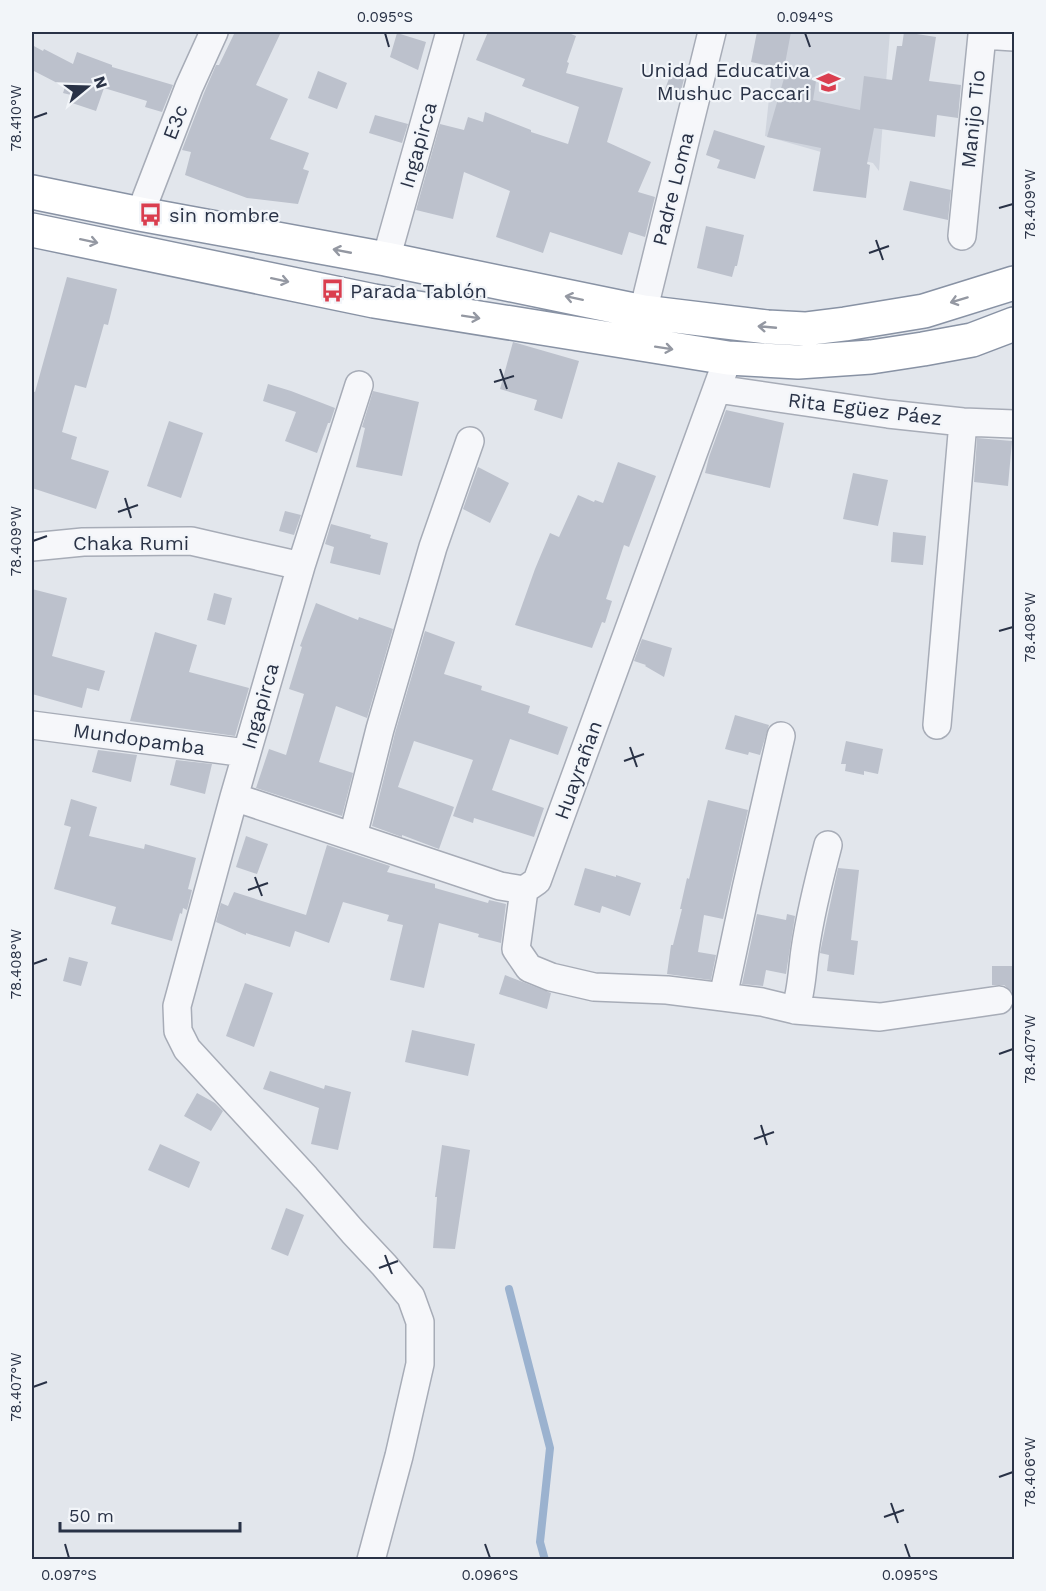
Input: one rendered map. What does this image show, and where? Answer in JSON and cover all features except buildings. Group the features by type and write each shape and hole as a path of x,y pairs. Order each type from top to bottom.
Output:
{"highway":[{"path":"32,192 386,259 643,312 767,327 805,329 924,311 1014,283"},
{"path":"32,230 374,300 728,358 798,362 871,357 972,340 1014,324"}],"street":[{"name":"E3c","path":"140,214 189,87 214,32"},
{"name":"Ingapirca","path":"386,259 450,32"},
{"name":"Padre Loma","path":"643,312 712,32"},
{"name":"Manijo Tio","path":"962,236 982,33 1014,37"},
{"name":"Huayrañan","path":"524,890 537,881 728,358"},
{"name":"Ingapirca","path":"359,385 301,567 246,753 177,1006 178,1031 187,1049 384,1265 411,1297 420,1322 420,1364 399,1456 371,1560"},
{"name":"Rita Egüez Páez","path":"717,389 888,414 963,422 1014,424"},
{"path":"937,725 963,422"},
{"path":"353,836 380,729 433,547 470,441"},
{"name":"Chaka Rumi","path":"32,547 83,542 190,541 301,567"},
{"name":"Mundopamba","path":"32,724 246,753"},
{"path":"723,996 781,736"},
{"path":"234,797 500,886 524,890 516,949 530,968 551,976 594,987 667,990 762,1002 795,1010 880,1017 999,1000"},
{"path":"795,1010 812,912 828,845"}],"shaded area":[{"name":"Unidad Educativa Mushuc Paccari","path":"776,32 890,32 879,171 873,163 835,156 765,136"}],"waterway":[{"path":"509,1289 550,1448 540,1542 545,1560"}],"place":[{"name":"Unidad Educativa Mushuc Paccari","path":"828,82"},
{"name":"sin nombre","path":"151,215"},
{"name":"Parada Tablón","path":"332,291"}]}
